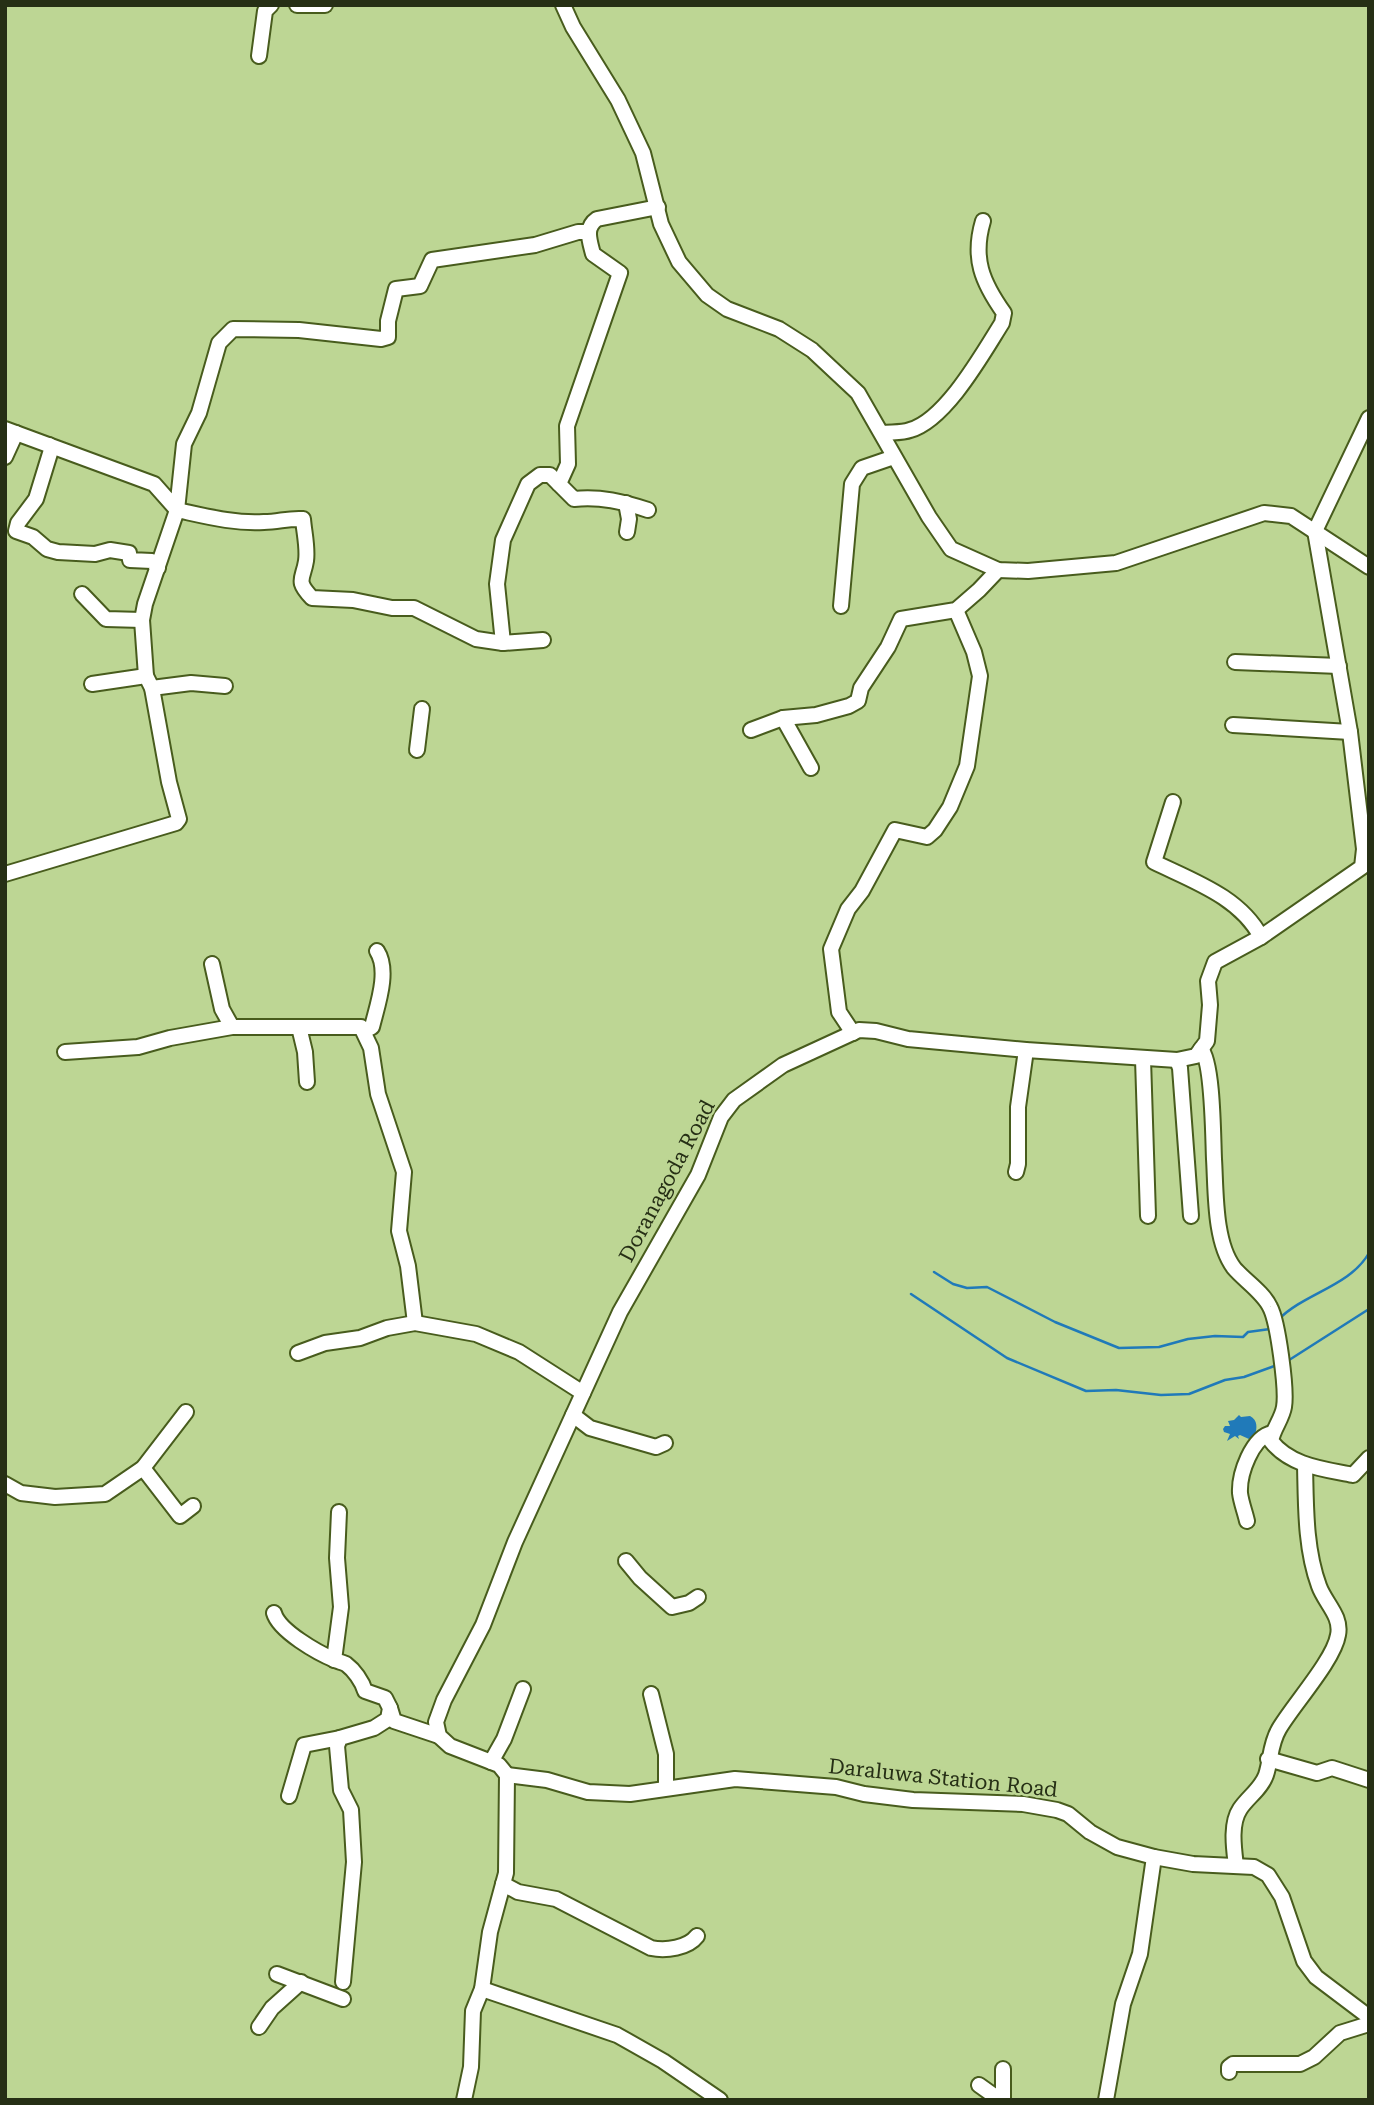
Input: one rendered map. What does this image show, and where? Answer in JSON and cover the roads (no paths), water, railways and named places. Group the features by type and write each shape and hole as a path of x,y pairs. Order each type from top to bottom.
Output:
{"street":[{"path":"259,56 265,11 271,5"},
{"path":"297,5 325,5"},
{"path":"563,5 573,27 618,100 643,153 661,223 679,262 707,295 727,309 779,329 812,350 858,393 929,517 951,549 998,570 1028,571 1116,563 1264,513 1291,516 1369,566"},
{"path":"559,484 568,464 567,426 620,273 593,254 588,232 590,223 597,219 658,207"},
{"path":"883,433 911,430 931,418 966,380 1002,323 1003,313 990,294 978,255 977,241 983,221"},
{"path":"5,874 179,819 149,682 142,620 177,510 184,444 199,413 219,343 233,329 299,330 381,339 388,337 388,321 396,289 420,286 432,260 535,244 578,232 588,232"},
{"path":"1366,1466 1353,1475 1305,1465 1280,1453 1271,1441 1284,1409 1285,1395 1275,1325 1270,1306 1234,1267 1227,1257 1223,1243 1217,1210 1210,1082 1206,1054 1201,1049 1207,1041 1210,1005 1208,981 1215,962 1261,937 1362,867 1364,849 1350,732 1315,531 1369,418"},
{"path":"5,457 11,431 154,484 177,510 229,520 265,523 287,518 303,519 306,561 301,573 303,588 312,598 353,600 392,608 414,608 477,639 503,643 543,640"},
{"path":"49,444 51,450 36,499 18,523 16,531 33,537 47,548 58,552 95,554 110,550 129,553 130,560 152,561 158,568"},
{"path":"841,606 852,484 862,468 894,457"},
{"path":"503,643 497,584 503,540 528,484 540,475 550,475 574,499 590,497 648,510"},
{"path":"626,503 629,519 627,532"},
{"path":"751,730 783,718 816,715 858,701 861,688 888,647 901,619 956,610 998,570"},
{"path":"82,594 106,619 142,620"},
{"path":"853,1033 839,1012 831,948 848,909 862,891 895,830 927,837 935,830 950,807 967,766 980,676 974,652 956,610"},
{"path":"1235,662 1339,666"},
{"path":"92,684 149,682 225,687"},
{"path":"417,750 422,709"},
{"path":"783,718 811,768"},
{"path":"1233,724 1350,732"},
{"path":"1173,802 1154,862 1227,899 1254,922 1261,937"},
{"path":"363,1031 372,1027 381,988 382,959 377,951"},
{"path":"212,964 222,1009 232,1027"},
{"path":"65,1052 138,1047 170,1038 232,1027 361,1027 370,1048 378,1094 404,1172 399,1231 408,1266 415,1323"},
{"path":"299,1027 305,1052 307,1082"},
{"name":"Doranagoda Road","path":"439,1736 436,1722 444,1700 483,1625 515,1542 583,1393 621,1312 698,1175 721,1117 734,1100 783,1065 859,1030 908,1039 1143,1059 1177,1060 1196,1056 1201,1049"},
{"path":"1016,1172 1018,1107 1026,1050"},
{"path":"1143,1059 1148,1216"},
{"path":"1177,1060 1180,1068 1191,1216"},
{"path":"298,1353 325,1343 360,1338 387,1328 415,1323 477,1334 519,1352 583,1393"},
{"path":"5,1484 21,1493 55,1497 105,1493 143,1468 186,1412"},
{"path":"573,1415 590,1428 656,1447 666,1443"},
{"path":"1247,1521 1240,1492 1248,1453 1265,1434 1272,1433"},
{"path":"1236,1866 1234,1839 1238,1810 1259,1788 1266,1775 1268,1759 1279,1730 1326,1660 1339,1633 1338,1623 1320,1590 1310,1554 1305,1465"},
{"path":"143,1468 180,1516 193,1506"},
{"path":"334,1660 341,1607 337,1558 339,1512"},
{"path":"626,1561 640,1578 672,1607 689,1603 698,1597"},
{"path":"274,1614 276,1621 293,1636 334,1660 345,1663 362,1681 365,1690 385,1698 394,1721 439,1736 450,1746 499,1765 507,1775 506,1873 490,1932 482,1989 472,2011 471,2067 464,2100"},
{"path":"491,1762 504,1739 523,1689"},
{"path":"651,1694 666,1754 666,1788"},
{"path":"289,1796 304,1745 340,1738 381,1723 388,1719 390,1708"},
{"path":"340,1738 337,1746 341,1790 351,1810 354,1862 343,1982"},
{"path":"1268,1759 1317,1773 1332,1768 1369,1780"},
{"name":"Daraluwa Station Road","path":"507,1775 547,1780 588,1792 630,1794 735,1779 836,1787 864,1794 913,1800 1023,1804 1068,1814 1090,1832 1117,1847 1193,1864 1254,1867 1268,1875 1282,1897 1304,1961 1316,1978 1369,2017"},
{"path":"1106,2100 1123,2004 1140,1954 1154,1857"},
{"path":"503,1884 518,1892 556,1899 651,1948 663,1950 693,1942 697,1936"},
{"path":"277,1974 342,1999"},
{"path":"259,2027 272,2008 301,1982"},
{"path":"482,1989 617,2035 663,2061 720,2100"},
{"path":"1229,2072 1229,2067 1233,2064 1300,2064 1314,2057 1340,2033 1369,2024"},
{"path":"1002,2100 1003,2069"},
{"path":"979,2085 1002,2100"}],"water":[{"path":"1239,1415 1250,1416 1256,1422 1255,1435 1249,1439 1235,1436 1227,1441 1230,1434 1223,1429 1230,1426 1228,1421"}],"waterway":[{"path":"1279,1319 1301,1302 1351,1274 1369,1253"},
{"path":"934,1272 953,1284 967,1288 987,1287 1055,1322 1119,1348 1159,1347 1188,1339 1215,1336 1243,1337 1248,1332 1270,1329"},
{"path":"911,1294 1007,1358 1086,1391 1189,1394 1277,1365"},
{"path":"1286,1362 1369,1309"}]}
